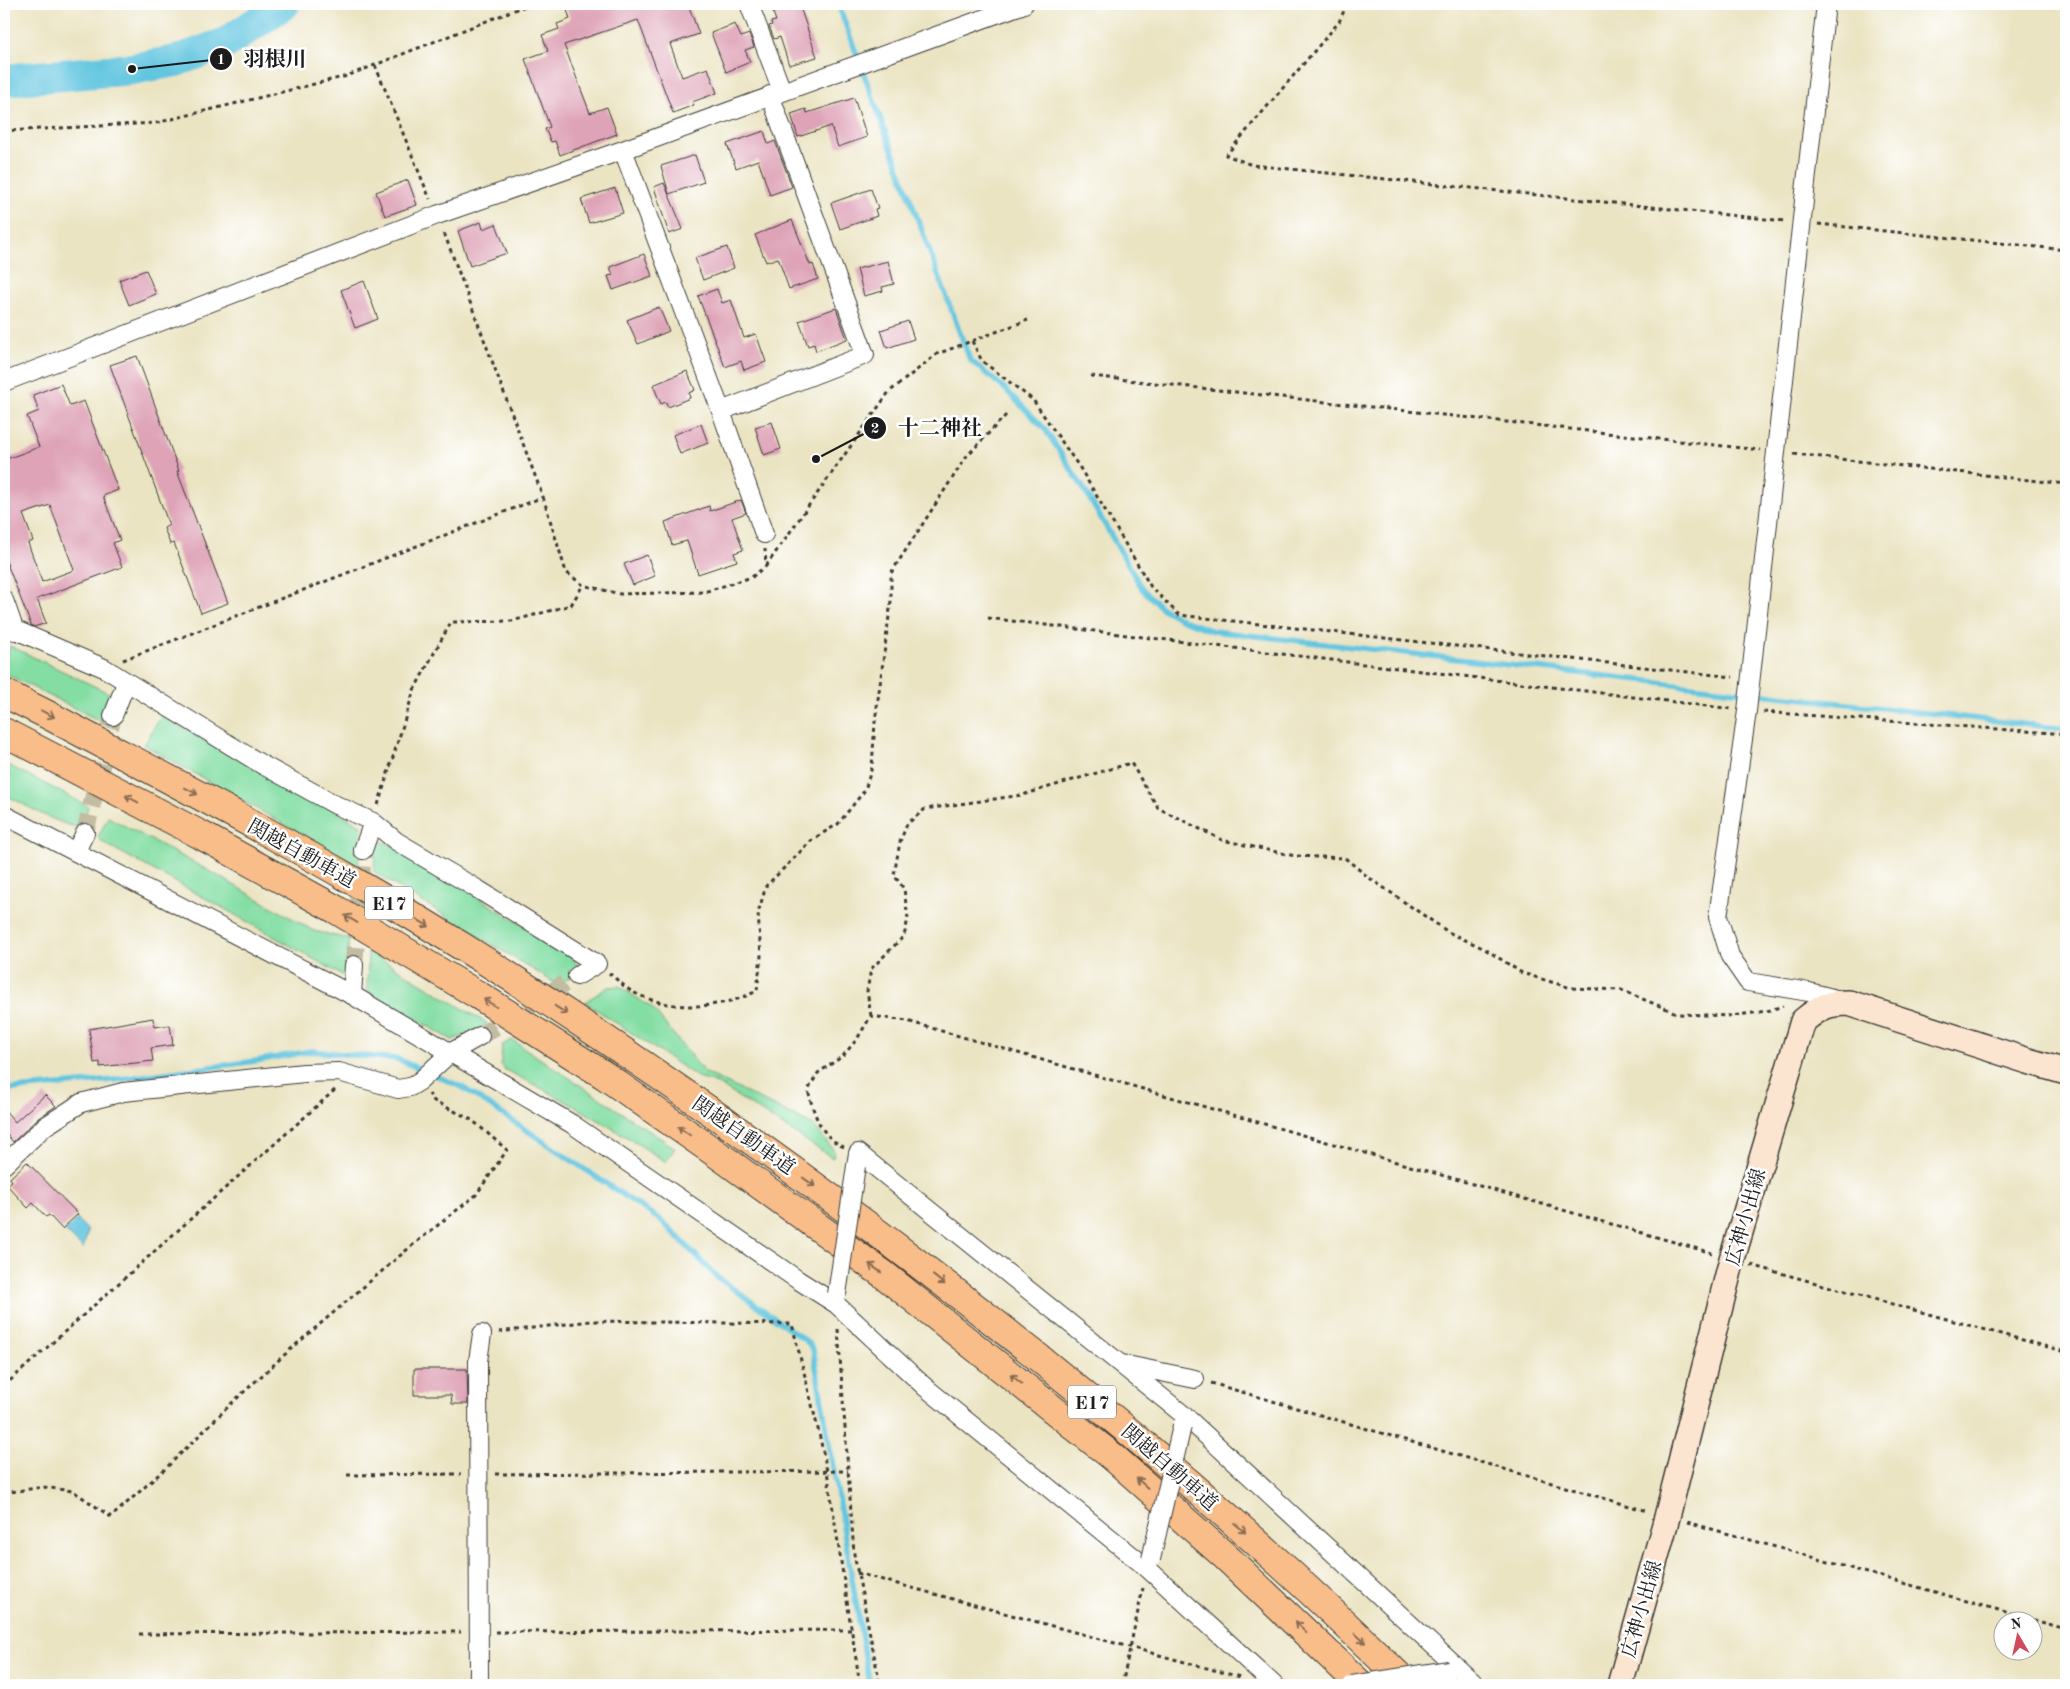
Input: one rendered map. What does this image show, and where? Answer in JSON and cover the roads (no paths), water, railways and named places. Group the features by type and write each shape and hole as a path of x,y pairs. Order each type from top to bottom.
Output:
{"highway":[{"name":"関越自動車道","path":"4,693 57,719 344,875 498,969 624,1052 756,1143 898,1248 1017,1340 1126,1429 1251,1537 1408,1685"},
{"name":"関越自動車道","path":"4,732 193,831 335,909 604,1075 724,1159 883,1274 1113,1457 1226,1557 1361,1685"}],"main road":[{"name":"広神小出線","path":"1620,1685 1667,1516 1732,1259 1803,1021 1825,1005 1849,1002 2066,1072"}],"street":[{"path":"721,411 865,355 776,93 748,4"},
{"path":"4,382 437,215 623,150 1024,4"},
{"path":"1826,4 1751,679 1718,917 1730,956 1748,982 1809,992 1849,1002"},
{"path":"623,150 721,411 764,534"},
{"path":"4,600 9,628 104,668 261,764 336,805 373,822 396,841 479,890 597,964 577,976"},
{"path":"113,716 126,683"},
{"path":"4,814 352,995 572,1124 798,1280 837,1299 925,1388 1149,1564 1270,1683"},
{"path":"363,850 373,822"},
{"path":"76,851 85,833"},
{"path":"352,995 354,965"},
{"path":"4,1165 44,1127 81,1103 98,1098 123,1092 304,1073 339,1072 398,1089 410,1087 420,1081 450,1053 480,1036"},
{"path":"837,1299 857,1160 1119,1364 1453,1670 1476,1685"},
{"path":"479,1685 478,1361 482,1334"},
{"path":"1119,1364 1196,1379"},
{"path":"1149,1564 1183,1421"},
{"path":"1352,1685 1453,1670"}],"water":[{"path":"77,1219 88,1231 83,1249 65,1231"}],"waterway":[{"path":"4,80 132,69 176,61 226,43 284,4"},
{"path":"838,4 970,360 1004,388 1045,429 1084,489 1143,590 1163,609 1183,620 1213,631 2066,729"},
{"path":"4,1090 114,1080 256,1061 311,1051 397,1059 462,1087 662,1221 717,1277 805,1340 813,1349 870,1685"}],"tunnel":[{"path":"85,833 113,716"},
{"path":"354,965 363,850"},
{"path":"480,1036 577,976"}],"place":[{"name":"羽根川","path":"132,69"},
{"name":"十二神社","path":"816,459"}]}
